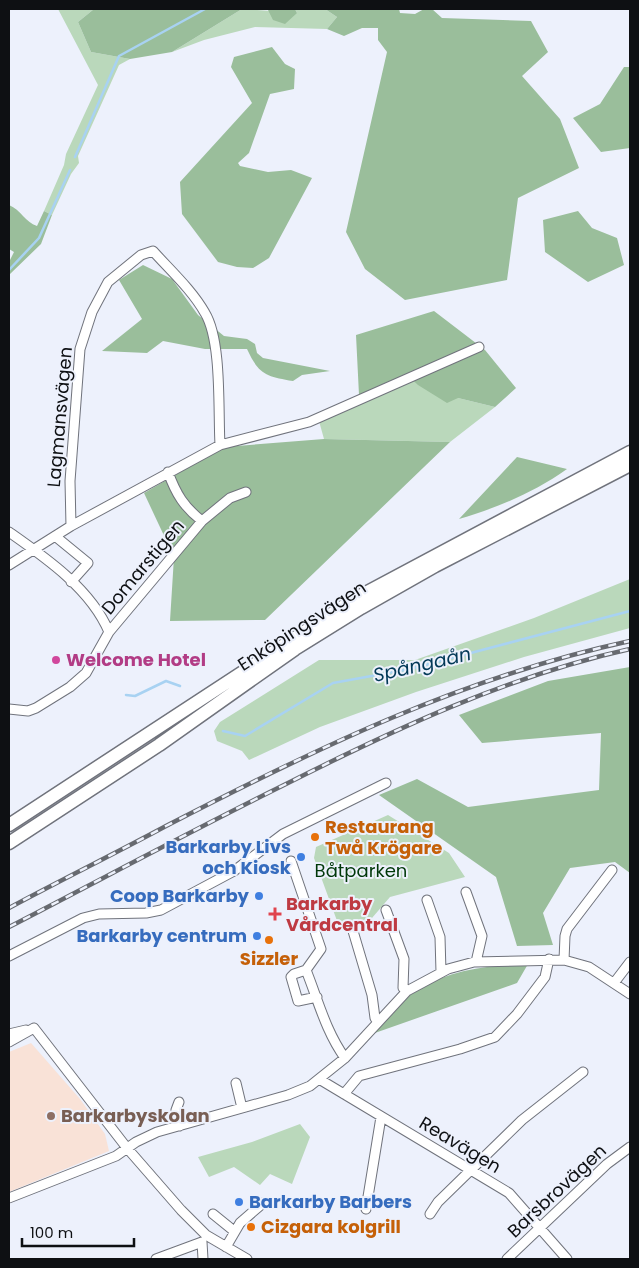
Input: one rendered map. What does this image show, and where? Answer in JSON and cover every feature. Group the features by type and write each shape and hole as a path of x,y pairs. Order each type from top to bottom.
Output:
{"highway":[{"name":"Enköpingsvägen","path":"9,824 356,598 430,557 629,456"},
{"name":"Enköpingsvägen","path":"9,842 151,750 295,649 361,608 629,456"}],"street":[{"name":"Lagmansvägen","path":"71,526 70,481 80,349 92,312 108,282 141,255 153,251 192,294 206,314 214,339 220,445"},
{"path":"9,565 71,526 220,445 309,422 479,347"},
{"name":"Domarstigen","path":"168,472 176,493 185,508 202,521"},
{"name":"Domarstigen","path":"9,709 28,710 36,708 70,687 86,672 109,632 202,521 230,498 246,492"},
{"path":"9,532 34,550 71,582 104,620 109,632"},
{"path":"56,536 88,564 71,582"},
{"path":"9,956 83,918 98,914 154,912 250,861 283,834 386,783"},
{"path":"292,861 321,950 306,970 291,977 298,1001 317,997"},
{"path":"564,960 567,930 612,870"},
{"path":"466,892 482,936 476,962"},
{"path":"427,900 440,937 441,972"},
{"path":"386,910 404,959 403,988 407,991"},
{"path":"353,932 372,995 375,1018 378,1022"},
{"path":"344,1094 360,1076 460,1049 495,1037 517,1014 545,977 549,959"},
{"path":"9,1198 116,1156 157,1132 288,1095 320,1079 345,1058 407,991 441,972 476,962 564,960 589,967 630,994"},
{"path":"614,983 630,962"},
{"path":"306,970 330,1036 345,1058"},
{"path":"9,1034 34,1028"},
{"path":"9,1042 34,1028"},
{"path":"34,1028 127,1148 204,1239 226,1246 248,1259"},
{"path":"430,1214 438,1202 522,1120 583,1072"},
{"name":"Reavägen","path":"320,1079 509,1194 567,1259"},
{"path":"236,1083 242,1108"},
{"path":"180,1102 176,1110 180,1126"},
{"path":"366,1209 381,1117"},
{"name":"Barsbrovägen","path":"507,1259 541,1229 607,1164 630,1147"},
{"path":"226,1246 234,1231 263,1203"},
{"path":"213,1214 234,1231"},
{"path":"156,1259 204,1239"},
{"path":"203,1259 204,1239"}],"shaded area":[{"name":"Barkarbyskolan","path":"31,1043 80,1099 105,1134 109,1151 9,1192 9,1052"}],"green space":[{"path":"58,9 94,9 78,22 91,52 130,59 119,65 78,156 79,163 71,174 52,215 44,211 64,165 66,154 98,85"},
{"path":"94,9 242,9 172,52 130,59 91,52 78,22"},
{"path":"242,9 297,13 295,9 325,9 337,17 327,29 255,27 204,40 172,52"},
{"path":"260,9 295,9 297,13 285,24 273,20 268,10"},
{"path":"325,9 399,9 400,13 415,14 424,9 432,9 442,18 531,21 548,52 522,76 560,119 579,168 518,198 507,280 405,300 365,269 346,232 387,52 378,40 378,28 362,28 344,36 327,29 337,17"},
{"path":"272,47 285,64 295,69 294,89 270,94 249,153 238,163 240,166 268,172 291,170 312,178 269,258 253,268 237,267 218,262 182,214 180,182 252,103 231,67 234,57"},
{"path":"624,67 630,67 630,148 601,152 573,118 600,104"},
{"path":"9,205 29,222 37,226 44,211 52,215 41,244 9,275 9,262 14,252 9,249"},
{"path":"578,211 592,228 617,238 624,265 588,282 545,252 543,220"},
{"path":"143,265 172,279 198,315 224,336 247,339 255,344 257,353 263,358 330,371 302,375 293,381 276,378 264,373 255,364 247,349 205,349 163,341 147,353 102,351 142,319 119,280"},
{"path":"434,311 485,350 516,388 495,407 458,398 447,403 418,385 406,374 359,395 356,335"},
{"path":"411,379 458,398 495,407 450,442 324,439 319,421"},
{"path":"324,439 450,442 265,620 170,621 174,557 144,493 224,447"},
{"path":"517,457 567,469 515,498 488,510 459,519"},
{"path":"630,579 630,628 524,657 416,692 320,727 249,760 242,751 217,741 214,731 220,722 319,660 415,660 534,618"},
{"path":"630,667 630,873 615,862 570,868 543,913 553,945 517,946 496,877 379,795 417,779 468,807 599,790 601,733 482,743 459,715 548,681"},
{"name":"Båtparken","path":"388,815 449,853 465,877 390,897 372,918 340,929 314,858 316,847"},
{"path":"528,964 517,983 372,1034 410,995 437,980 467,970"},
{"path":"300,1124 310,1137 292,1184 270,1174 260,1185 234,1167 209,1177 198,1157 252,1142"}],"waterway":[{"path":"75,157 119,56 205,9"},
{"path":"9,270 39,238 70,170"},
{"name":"Spångaån","path":"223,731 245,736 333,683 410,669 630,611"},
{"name":"Spångaån","path":"126,695 135,696 166,681 180,686"}],"railway":[{"path":"9,908 222,797 392,718 508,674 568,656 630,641"},
{"path":"9,927 249,802 410,724 496,689 585,660 630,649"}],"place":[{"name":"Welcome Hotel","path":"56,660"},
{"name":"Restaurang Twå Krögare","path":"315,837"},
{"name":"Barkarby Livs och Kiosk","path":"301,857"},
{"name":"Coop Barkarby","path":"259,896"},
{"name":"Barkarby Vårdcentral","path":"275,914"},
{"name":"Barkarby centrum","path":"257,936"},
{"name":"Sizzler","path":"269,940"},
{"name":"Barkarbyskolan","path":"51,1116"},
{"name":"Barkarby Barbers","path":"239,1202"},
{"name":"Cizgara kolgrill","path":"251,1227"}]}
